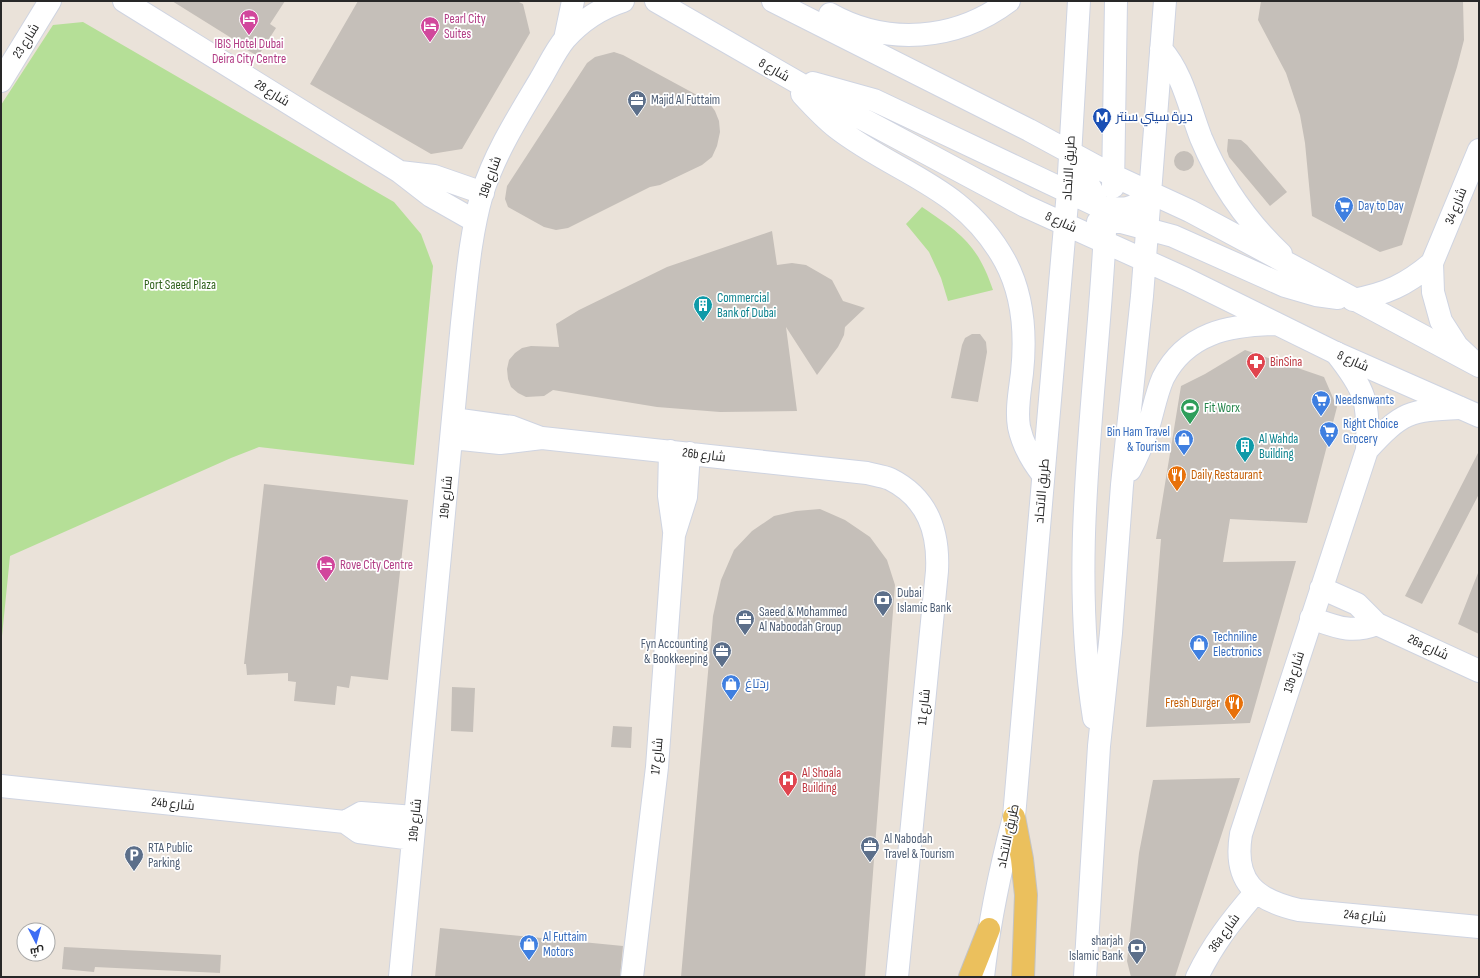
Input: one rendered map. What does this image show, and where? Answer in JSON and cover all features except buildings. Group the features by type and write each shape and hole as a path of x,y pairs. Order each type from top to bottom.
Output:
{"main road":[{"path":"1014,817 1022,859 1026,895 1023,977"},
{"path":"970,977 989,929"}],"street":[{"name":"شارع 23","path":"1,53 32,1"},
{"name":"شارع 23","path":"1,81 50,1"},
{"name":"شارع 28","path":"124,1 400,172 431,196 475,221"},
{"name":"19b شارع","path":"565,39 573,1"},
{"name":"19b شارع","path":"400,977 452,429 470,250 475,221 483,193 504,140 565,39 591,15 623,1"},
{"name":"شارع 8","path":"656,1 786,77 1025,206 1065,223 1108,220 1144,260 1336,353 1469,412"},
{"path":"773,1 1029,130 1112,175 1190,212 1479,366"},
{"path":"804,1 842,21 870,31 899,36 928,35 957,28 984,17 1009,1"},
{"name":"طريق الاتحاد","path":"983,977 989,929 997,885 1014,817 1068,191 1079,1"},
{"path":"1099,746 1089,688 1084,624 1084,519 1112,175 1116,1"},
{"path":"1085,977 1099,746 1111,632 1122,485 1142,296 1160,49 1165,1"},
{"path":"1160,49 1175,69 1202,139 1233,196 1274,247 1298,270"},
{"path":"786,77 874,100 1068,191 1108,220 1147,228 1173,236 1285,286 1316,295 1353,300"},
{"path":"786,77 816,109 838,128 940,190 965,210 988,234 1005,262 1018,292 1024,324 1024,356 1018,406 1019,427 1025,447 1033,462 1043,475"},
{"name":"شارع 34","path":"1479,150 1432,263 1433,292 1441,321 1457,346 1479,366"},
{"path":"1069,153 1108,220"},
{"name":"شارع 28","path":"400,172 434,176 483,193"},
{"path":"1108,220 1127,208 1139,204 1150,193"},
{"name":"شارع 34","path":"1353,300 1375,296 1396,288 1415,277 1432,263"},
{"path":"1122,485 1137,457 1164,378 1175,361 1190,346 1210,333 1251,325 1278,324"},
{"name":"13b شارع","path":"1255,893 1246,880 1240,865 1238,849 1241,834 1311,618 1368,450 1367,407 1362,389 1336,353"},
{"name":"13b شارع","path":"1368,450 1392,424 1405,415 1428,409 1469,412"},
{"name":"26b شارع","path":"452,429 500,443 542,438 867,472"},
{"name":"شارع 17","path":"632,977 657,767 674,534 686,497 680,452"},
{"name":"شارع 11","path":"867,472 890,479 910,492 925,510 934,529 938,550 897,977"},
{"name":"26a شارع","path":"1321,588 1357,604 1377,624 1479,671"},
{"path":"1311,618 1349,630 1364,629 1377,624"},
{"name":"24b شارع","path":"1,786 345,822 359,832 413,839"},
{"path":"345,822 361,813 415,817"},
{"name":"24a شارع","path":"1255,893 1268,901 1299,910 1479,927"},
{"name":"36a شارع","path":"1197,977 1210,950 1255,893"}],"green space":[{"name":"Port Saeed Plaza","path":"83,22 394,202 421,234 433,266 414,465 259,447 231,458 10,556 1,646 1,105 53,25"},
{"path":"922,207 957,232 974,250 987,274 993,290 948,301 941,278 929,252 906,224"}],"place":[{"name":"IBIS Hotel Dubai Deira City Centre","path":"249,36"},
{"name":"Pearl City Suites","path":"430,43"},
{"name":"Majid Al Futtaim","path":"637,117"},
{"name":"ديرة سيتي سنتر","path":"1102,134"},
{"name":"Day to Day","path":"1344,223"},
{"name":"Commercial Bank of Dubai","path":"703,322"},
{"name":"BinSina","path":"1256,379"},
{"name":"Needsnwants","path":"1321,417"},
{"name":"Fit Worx","path":"1190,425"},
{"name":"Right Choice Grocery","path":"1329,448"},
{"name":"Bin Ham Travel & Tourism","path":"1184,456"},
{"name":"Al Wahda Building","path":"1245,463"},
{"name":"Daily Restaurant","path":"1177,492"},
{"name":"Rove City Centre","path":"326,582"},
{"name":"Dubai Islamic Bank","path":"883,617"},
{"name":"Saeed & Mohammed Al Naboodah Group","path":"745,636"},
{"name":"Techniline Electronics","path":"1199,661"},
{"name":"Fyn Accounting & Bookkeeping","path":"722,668"},
{"name":"ردتاغ","path":"731,701"},
{"name":"Fresh Burger","path":"1234,720"},
{"name":"Al Shoala Building","path":"788,797"},
{"name":"Al Nabodah Travel & Tourism","path":"870,863"},
{"name":"RTA Public Parking","path":"134,872"},
{"name":"Al Futtaim Motors","path":"529,961"},
{"name":"sharjah Islamic Bank","path":"1137,965"}]}
